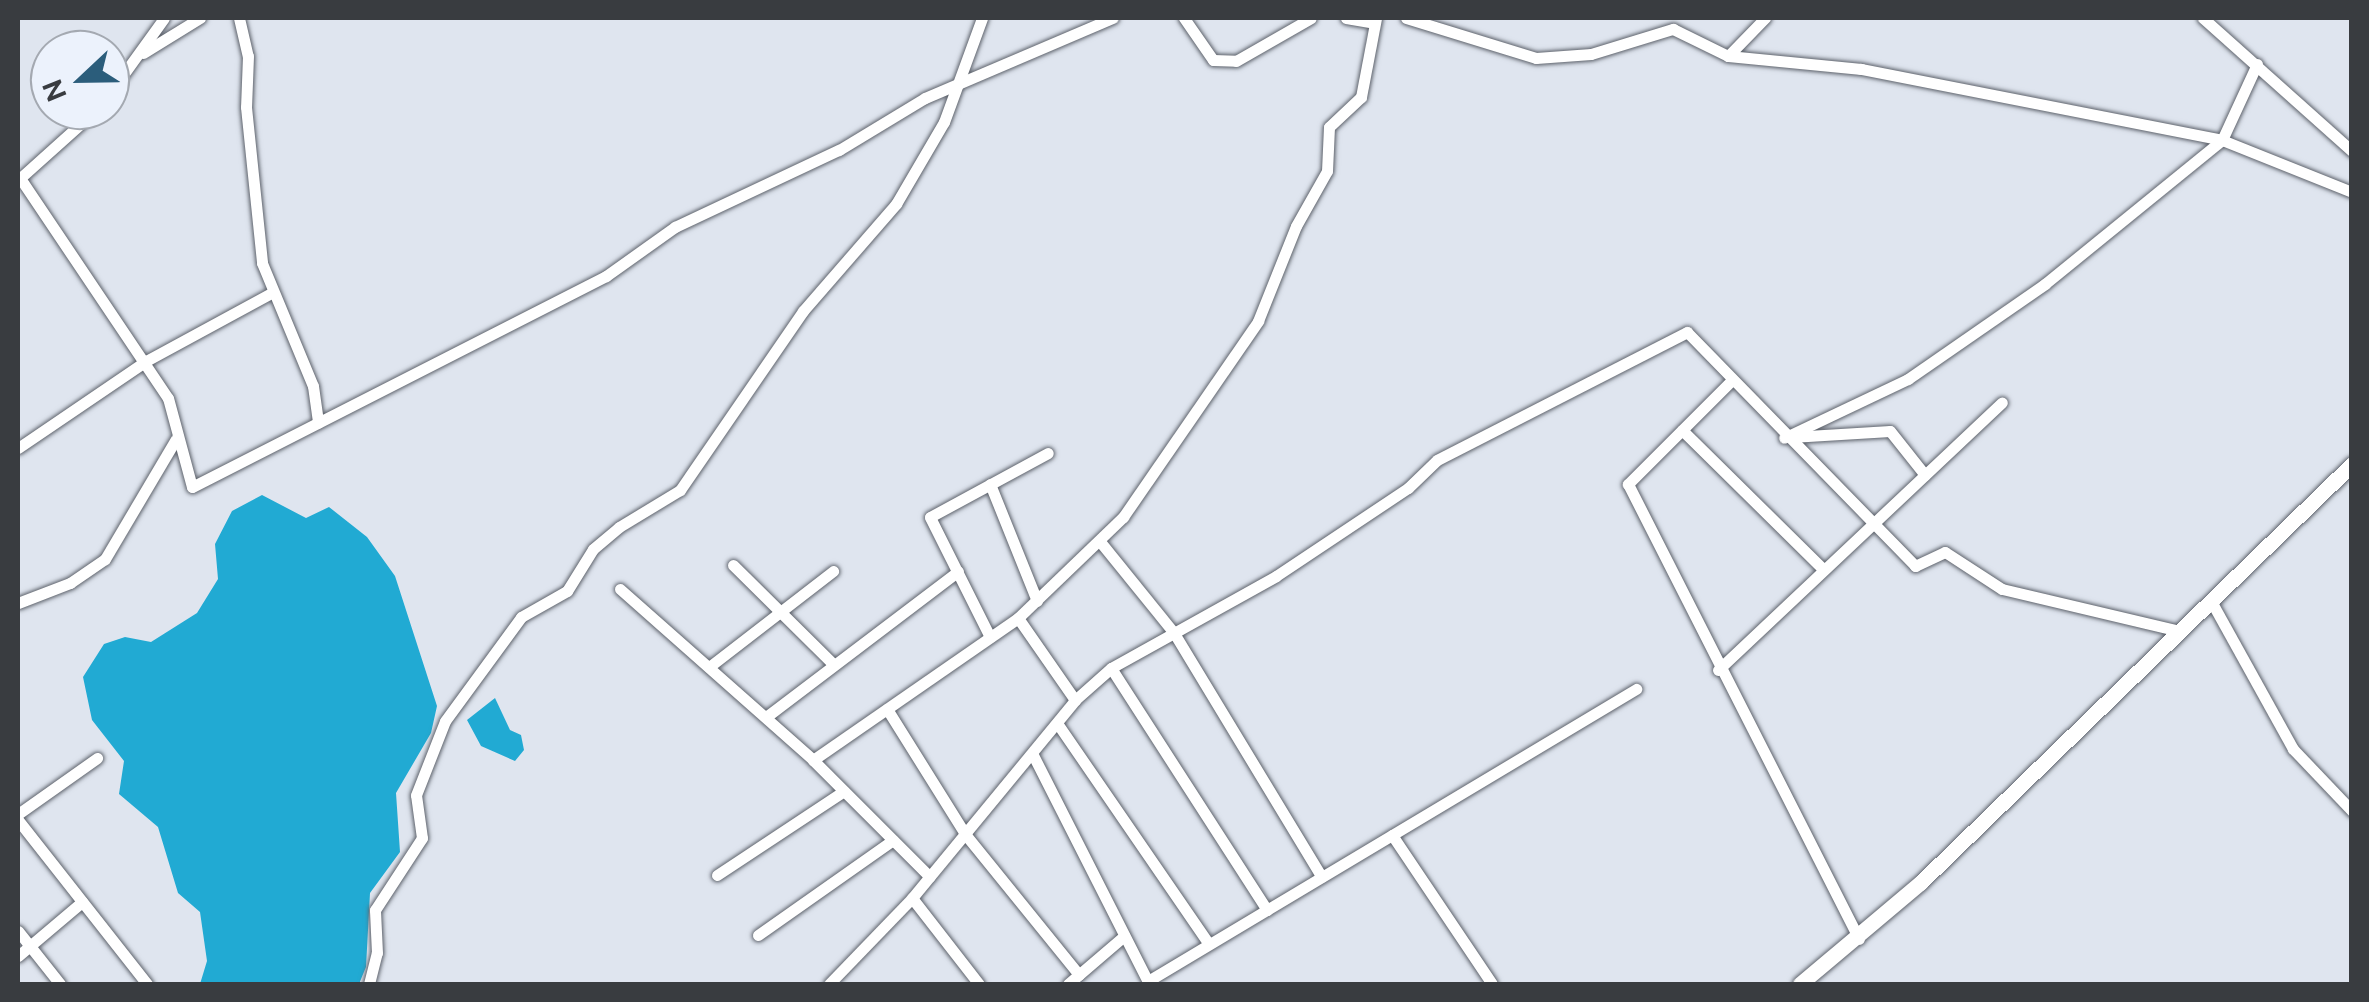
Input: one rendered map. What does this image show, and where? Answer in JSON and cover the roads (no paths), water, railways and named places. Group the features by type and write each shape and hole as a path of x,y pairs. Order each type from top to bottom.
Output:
{"main road":[{"path":"1800,984 1859,939 2352,464"}],"street":[{"path":"130,68 164,18"},
{"path":"140,55 200,18"},
{"path":"239,18 248,56 252,194 271,293 307,370 318,424"},
{"path":"369,984 377,953 375,910 422,838 416,795 445,721 522,617 568,590 593,549 619,527 680,490 803,311 896,204 944,122 953,86 982,18"},
{"path":"74,130 19,179 122,337 146,361 168,398 192,487 606,276 675,226 838,150 953,86 1113,18"},
{"path":"1184,18 1212,60 1236,62 1311,18"},
{"path":"813,760 1018,618 1102,544 1258,321 1296,226 1326,171 1329,128 1360,97 1374,20 1346,18"},
{"path":"1406,18 1536,58 1591,54 1673,29 1728,56 1861,68 2222,140 2352,192"},
{"path":"1728,56 1765,18"},
{"path":"2203,18 2352,151"},
{"path":"1784,438 1908,379 2045,284 2222,140 2258,64"},
{"path":"18,448 146,361 271,293"},
{"path":"829,984 912,898 1034,755 1075,700 1111,668 1276,576 1408,488 1436,460 1687,332 1784,438 1915,566 1945,552 2002,589 2180,631"},
{"path":"1731,380 1628,484 1718,670 1859,939"},
{"path":"1718,670 2002,402"},
{"path":"1682,430 1824,570"},
{"path":"1784,438 1890,431 1926,475"},
{"path":"18,603 70,583 105,559 176,439"},
{"path":"990,637 930,517 1048,453"},
{"path":"990,484 1037,601"},
{"path":"1102,544 1174,633 1322,877"},
{"path":"733,565 832,664"},
{"path":"709,667 833,571"},
{"path":"766,717 958,572"},
{"path":"620,588 813,760 930,877"},
{"path":"2211,600 2293,748 2352,811"},
{"path":"1018,618 1075,700"},
{"path":"1111,668 1267,910"},
{"path":"1034,755 1148,983 1636,689"},
{"path":"887,709 965,834 1079,975"},
{"path":"1057,724 1209,944"},
{"path":"96,758 18,817 147,984"},
{"path":"717,874 844,790"},
{"path":"1392,835 1492,984"},
{"path":"758,936 894,840"},
{"path":"912,898 979,984"},
{"path":"18,956 82,902"},
{"path":"18,931 60,984"},
{"path":"1068,984 1124,936"}],"water":[{"path":"262,495 306,518 329,507 367,537 395,576 437,706 431,733 396,793 400,852 370,893 366,967 359,984 200,984 207,961 200,912 178,893 158,827 119,794 124,761 92,720 83,677 104,644 125,637 151,642 197,613 218,579 215,544 232,511"},
{"path":"495,698 510,730 521,735 524,750 515,761 481,746 467,720"}]}
